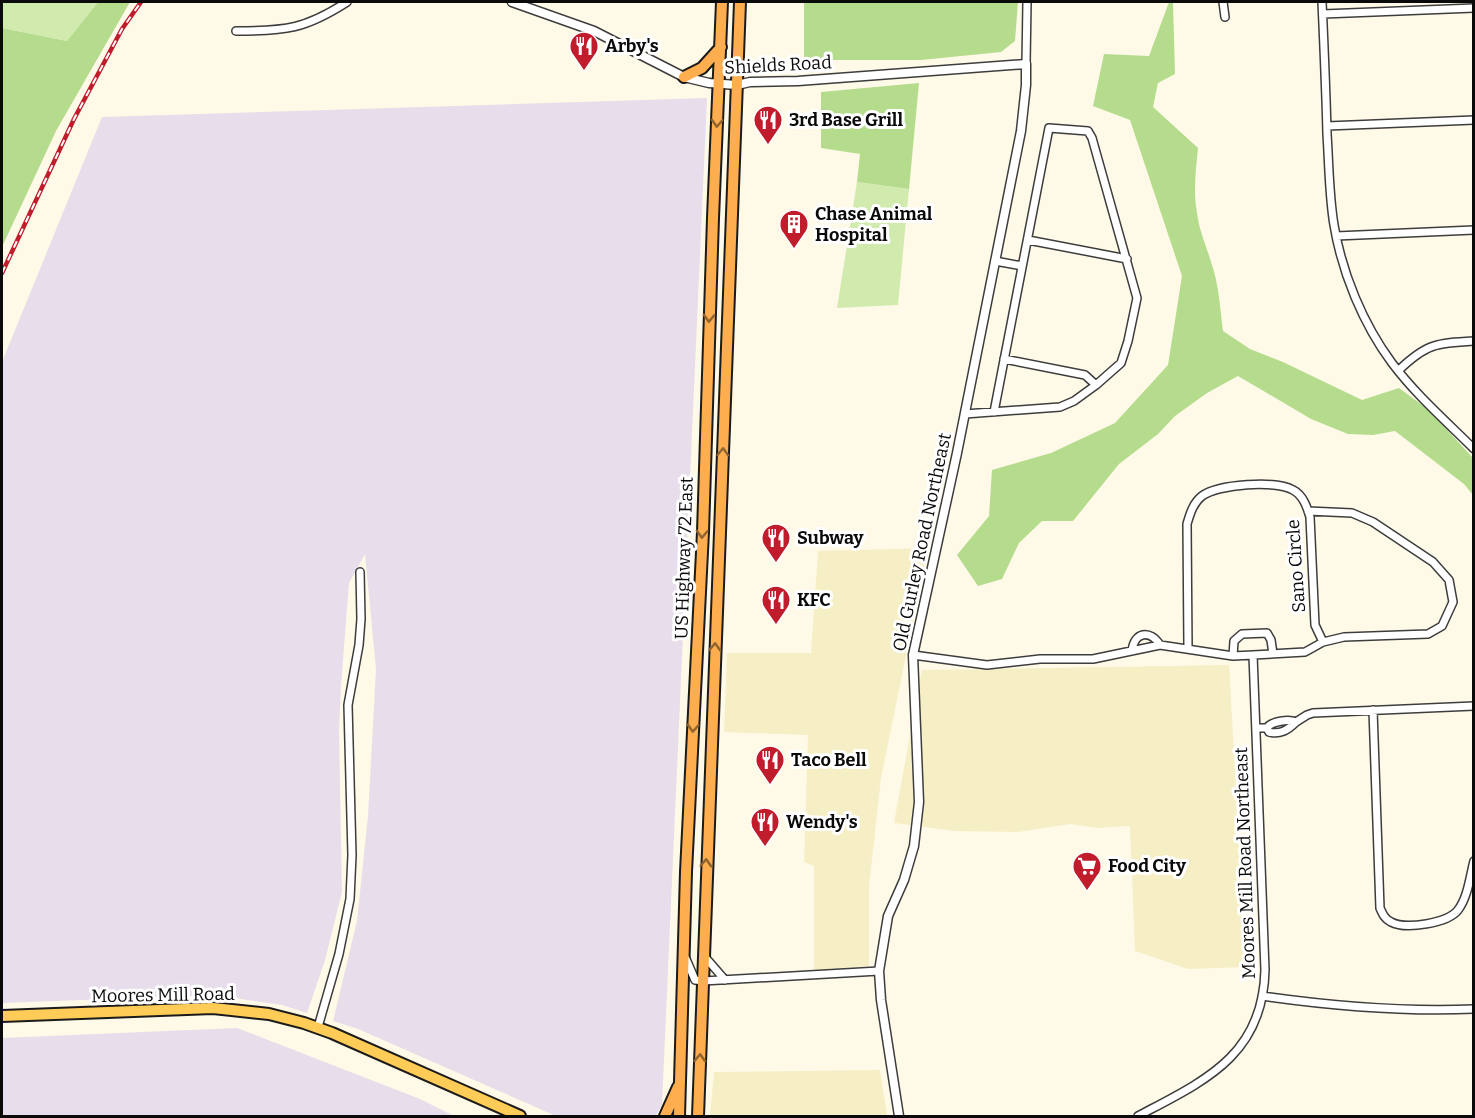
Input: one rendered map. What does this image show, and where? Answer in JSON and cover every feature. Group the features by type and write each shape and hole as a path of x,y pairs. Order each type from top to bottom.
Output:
{"highway":[{"name":"US Highway 72 East","path":"679,1116 686,956 686,872 703,532 722,2"},
{"name":"US Highway 72 East","path":"698,1116 740,2"},
{"path":"684,77 702,68 721,47"},
{"path":"665,1116 681,1081"}],"main road":[{"name":"Moores Mill Road","path":"2,1016 213,1008 269,1014 318,1027 519,1116"}],"street":[{"path":"236,31 269,31 305,25 323,18 347,2"},
{"name":"Shields Road","path":"512,2 610,38 684,77 719,84 737,85 750,82 798,81 1026,64"},
{"name":"Old Gurley Road Northeast","path":"899,1116 882,1009 879,971 888,916 904,880 914,846 919,802 913,655 965,414 1021,131 1026,85 1027,2"},
{"path":"1223,2 1225,17"},
{"path":"1322,2 1329,181 1336,236 1353,292 1370,328 1399,370 1419,396 1473,450"},
{"path":"1323,14 1473,8"},
{"path":"1327,126 1473,120"},
{"path":"965,414 994,412 1060,407 1074,401 1121,363 1137,298 1092,138 1088,131 1049,128 994,412"},
{"path":"1336,236 1473,230"},
{"path":"1028,240 1127,259"},
{"path":"995,261 1022,266"},
{"path":"1399,370 1413,356 1440,343 1473,341"},
{"path":"1004,359 1085,375 1096,385"},
{"name":"Sano Circle","path":"1188,648 1187,524 1191,509 1203,496 1230,487 1277,486 1294,490 1304,501 1311,517 1315,625 1323,642"},
{"path":"913,655 987,665 1040,659 1093,659 1160,645 1233,656 1273,654 1305,652 1323,642 1344,638 1428,634 1442,627 1453,602 1449,580 1433,562 1390,532 1352,513 1308,511"},
{"path":"318,1027 339,954 350,899 352,855 348,705 360,628 360,572"},
{"path":"1233,656 1234,641 1242,634 1267,633 1271,640 1273,654"},
{"path":"1132,651 1133,641 1137,637 1148,634 1160,645"},
{"name":"Moores Mill Road Northeast","path":"1138,1116 1199,1083 1228,1061 1245,1041 1262,996 1265,970 1253,655"},
{"path":"1256,729 1267,728 1269,732 1281,732 1313,713 1473,706"},
{"path":"1373,710 1380,908 1384,917 1402,926 1448,919 1463,903 1473,861"},
{"path":"703,954 725,980"},
{"path":"686,956 695,980 703,981 879,971"},
{"path":"1262,996 1314,1004 1473,1009"}],"shaded area":[{"path":"707,98 662,1104 656,1116 556,1116 358,1029 333,1021 357,921 368,816 376,669 365,554 349,583 341,686 339,731 342,892 325,960 307,1013 282,1005 214,995 2,1003 2,362 102,117"},
{"path":"928,548 881,778 869,886 869,966 814,970 814,866 804,862 808,735 724,732 727,653 811,653 818,551"},
{"path":"1229,665 1246,967 1188,969 1135,951 1130,826 1098,828 1070,824 1018,832 954,831 894,823 922,670"},
{"path":"237,1028 420,1099 454,1116 2,1116 2,1038"},
{"path":"880,1070 887,1116 710,1116 714,1072"}],"green space":[{"path":"2,2 98,2 67,41 2,28"},
{"path":"98,2 130,2 56,131 2,247 2,28 67,41"},
{"path":"804,2 1018,2 1015,41 1001,52 921,60 804,60"},
{"path":"1169,2 1173,2 1175,74 1158,83 1153,107 1198,148 1195,180 1196,205 1199,225 1216,279 1223,331 1250,349 1283,362 1362,400 1399,388 1429,410 1473,458 1473,495 1464,484 1395,431 1373,435 1348,434 1311,419 1238,376 1207,393 1175,416 1158,434 1119,464 1073,521 1042,521 1019,543 1002,579 978,586 957,555 989,516 992,470 1051,453 1115,423 1168,365 1182,276 1130,120 1093,106 1104,54 1149,56"},
{"path":"919,83 909,189 857,182 860,154 821,148 821,92"},
{"path":"857,182 909,189 898,305 837,308"}],"railway":[{"path":"2,273 74,119 122,29 141,2"}],"place":[{"name":"Arby's","path":"584,72"},
{"name":"3rd Base Grill","path":"768,146"},
{"name":"Chase Animal Hospital","path":"794,250"},
{"name":"Subway","path":"776,564"},
{"name":"KFC","path":"776,626"},
{"name":"Taco Bell","path":"770,786"},
{"name":"Wendy's","path":"765,848"},
{"name":"Food City","path":"1087,892"}]}
